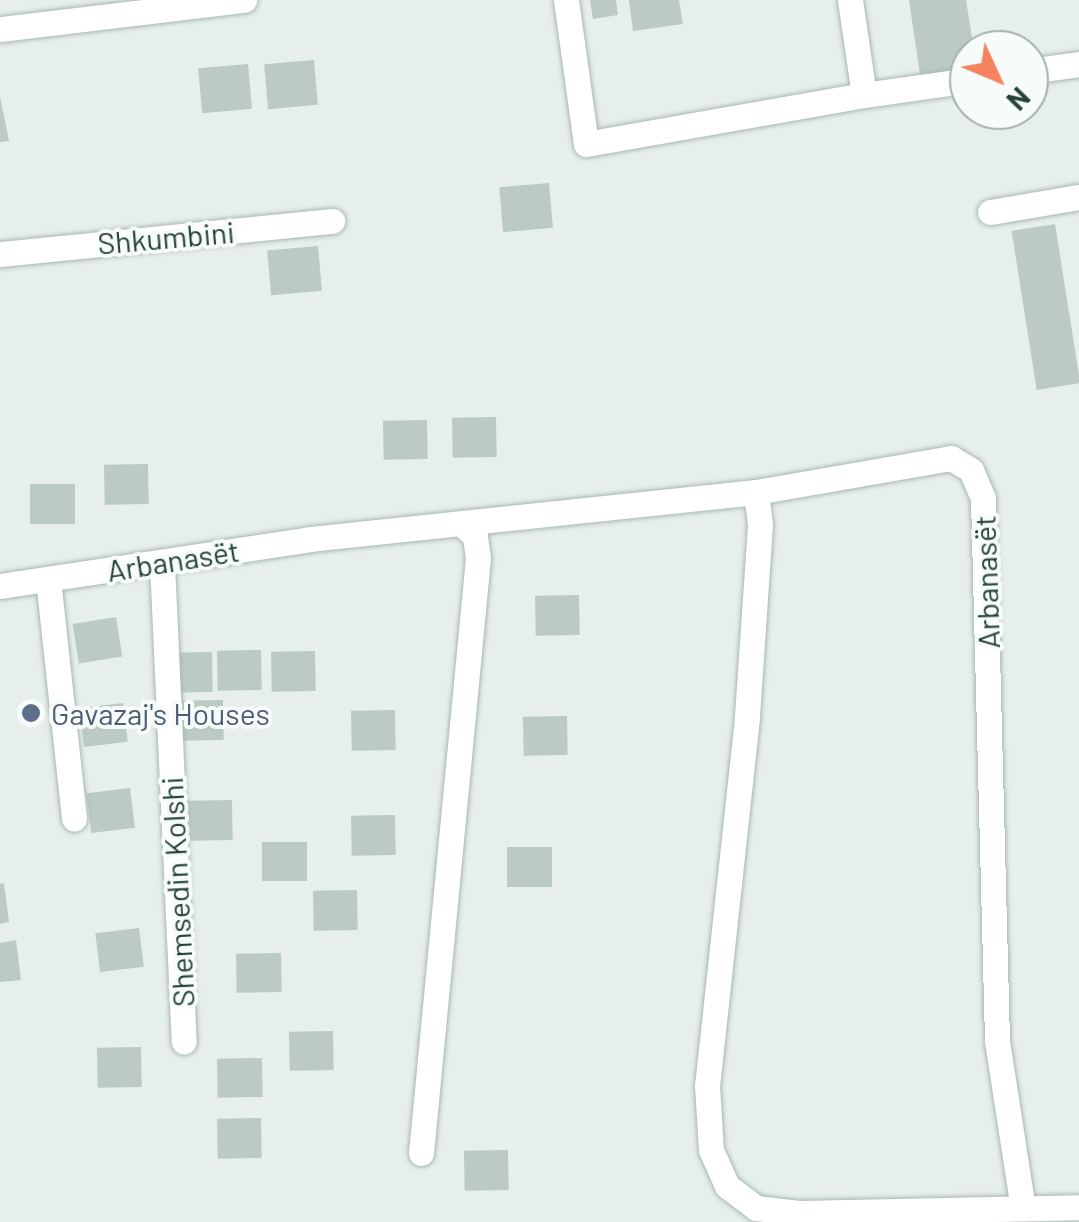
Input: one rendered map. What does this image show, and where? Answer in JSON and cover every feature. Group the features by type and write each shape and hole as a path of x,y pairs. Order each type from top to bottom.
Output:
{"street":[{"path":"0,29 244,0"},
{"path":"566,0 586,144 949,83"},
{"path":"850,0 864,95"},
{"path":"1049,69 1079,64"},
{"path":"990,212 1079,197"},
{"name":"Shkumbini","path":"0,254 332,220"},
{"name":"Arbanasët","path":"0,586 308,539 466,526 756,492 951,458 970,470 983,498 998,1041 1023,1208"},
{"path":"756,492 760,525 748,718 707,1084 711,1150 727,1186 756,1208 799,1214 1079,1207"},
{"path":"422,1154 478,558 475,536 466,526"},
{"name":"Shemsedin Kolshi","path":"162,562 184,1041"},
{"path":"48,579 74,820"}],"building":[{"path":"590,0 616,0 618,15 593,19"},
{"path":"629,0 679,0 683,24 633,31"},
{"path":"909,0 966,0 971,30 949,30 949,71 920,75"},
{"path":"314,60 318,105 268,109 264,64"},
{"path":"248,64 252,109 202,113 198,68"},
{"path":"0,96 9,141 0,142"},
{"path":"549,183 553,228 503,232 499,187"},
{"path":"1055,224 1079,383 1037,390 1012,231"},
{"path":"318,246 322,291 271,295 267,250"},
{"path":"496,417 497,457 453,458 452,418"},
{"path":"427,420 428,459 384,460 383,421"},
{"path":"148,464 149,504 105,505 104,465"},
{"path":"30,484 75,484 75,524 30,524"},
{"path":"579,595 580,635 536,636 535,596"},
{"path":"116,617 122,657 79,663 73,624"},
{"path":"261,650 262,690 218,691 217,651"},
{"path":"315,651 316,691 272,692 271,652"},
{"path":"212,652 213,692 169,693 168,653"},
{"path":"223,700 224,740 180,741 179,701"},
{"path":"123,703 128,742 84,747 79,708"},
{"path":"395,710 396,750 352,751 351,711"},
{"path":"567,716 568,755 524,756 523,717"},
{"path":"130,788 135,828 91,833 86,793"},
{"path":"232,800 233,840 189,841 188,801"},
{"path":"395,815 396,855 352,856 351,816"},
{"path":"262,842 307,842 307,881 262,881"},
{"path":"507,847 552,847 552,887 507,887"},
{"path":"4,883 9,922 0,924 0,884"},
{"path":"357,890 358,930 314,931 313,891"},
{"path":"139,928 144,967 100,972 95,933"},
{"path":"16,940 21,980 0,982 0,943"},
{"path":"281,953 282,992 237,993 236,954"},
{"path":"333,1031 334,1070 290,1071 289,1032"},
{"path":"141,1047 142,1087 98,1088 97,1048"},
{"path":"262,1058 263,1097 218,1098 217,1059"},
{"path":"261,1118 262,1158 218,1159 217,1119"},
{"path":"508,1150 509,1190 465,1191 464,1151"}],"place":[{"name":"Gavazaj's Houses","path":"31,713"}]}
